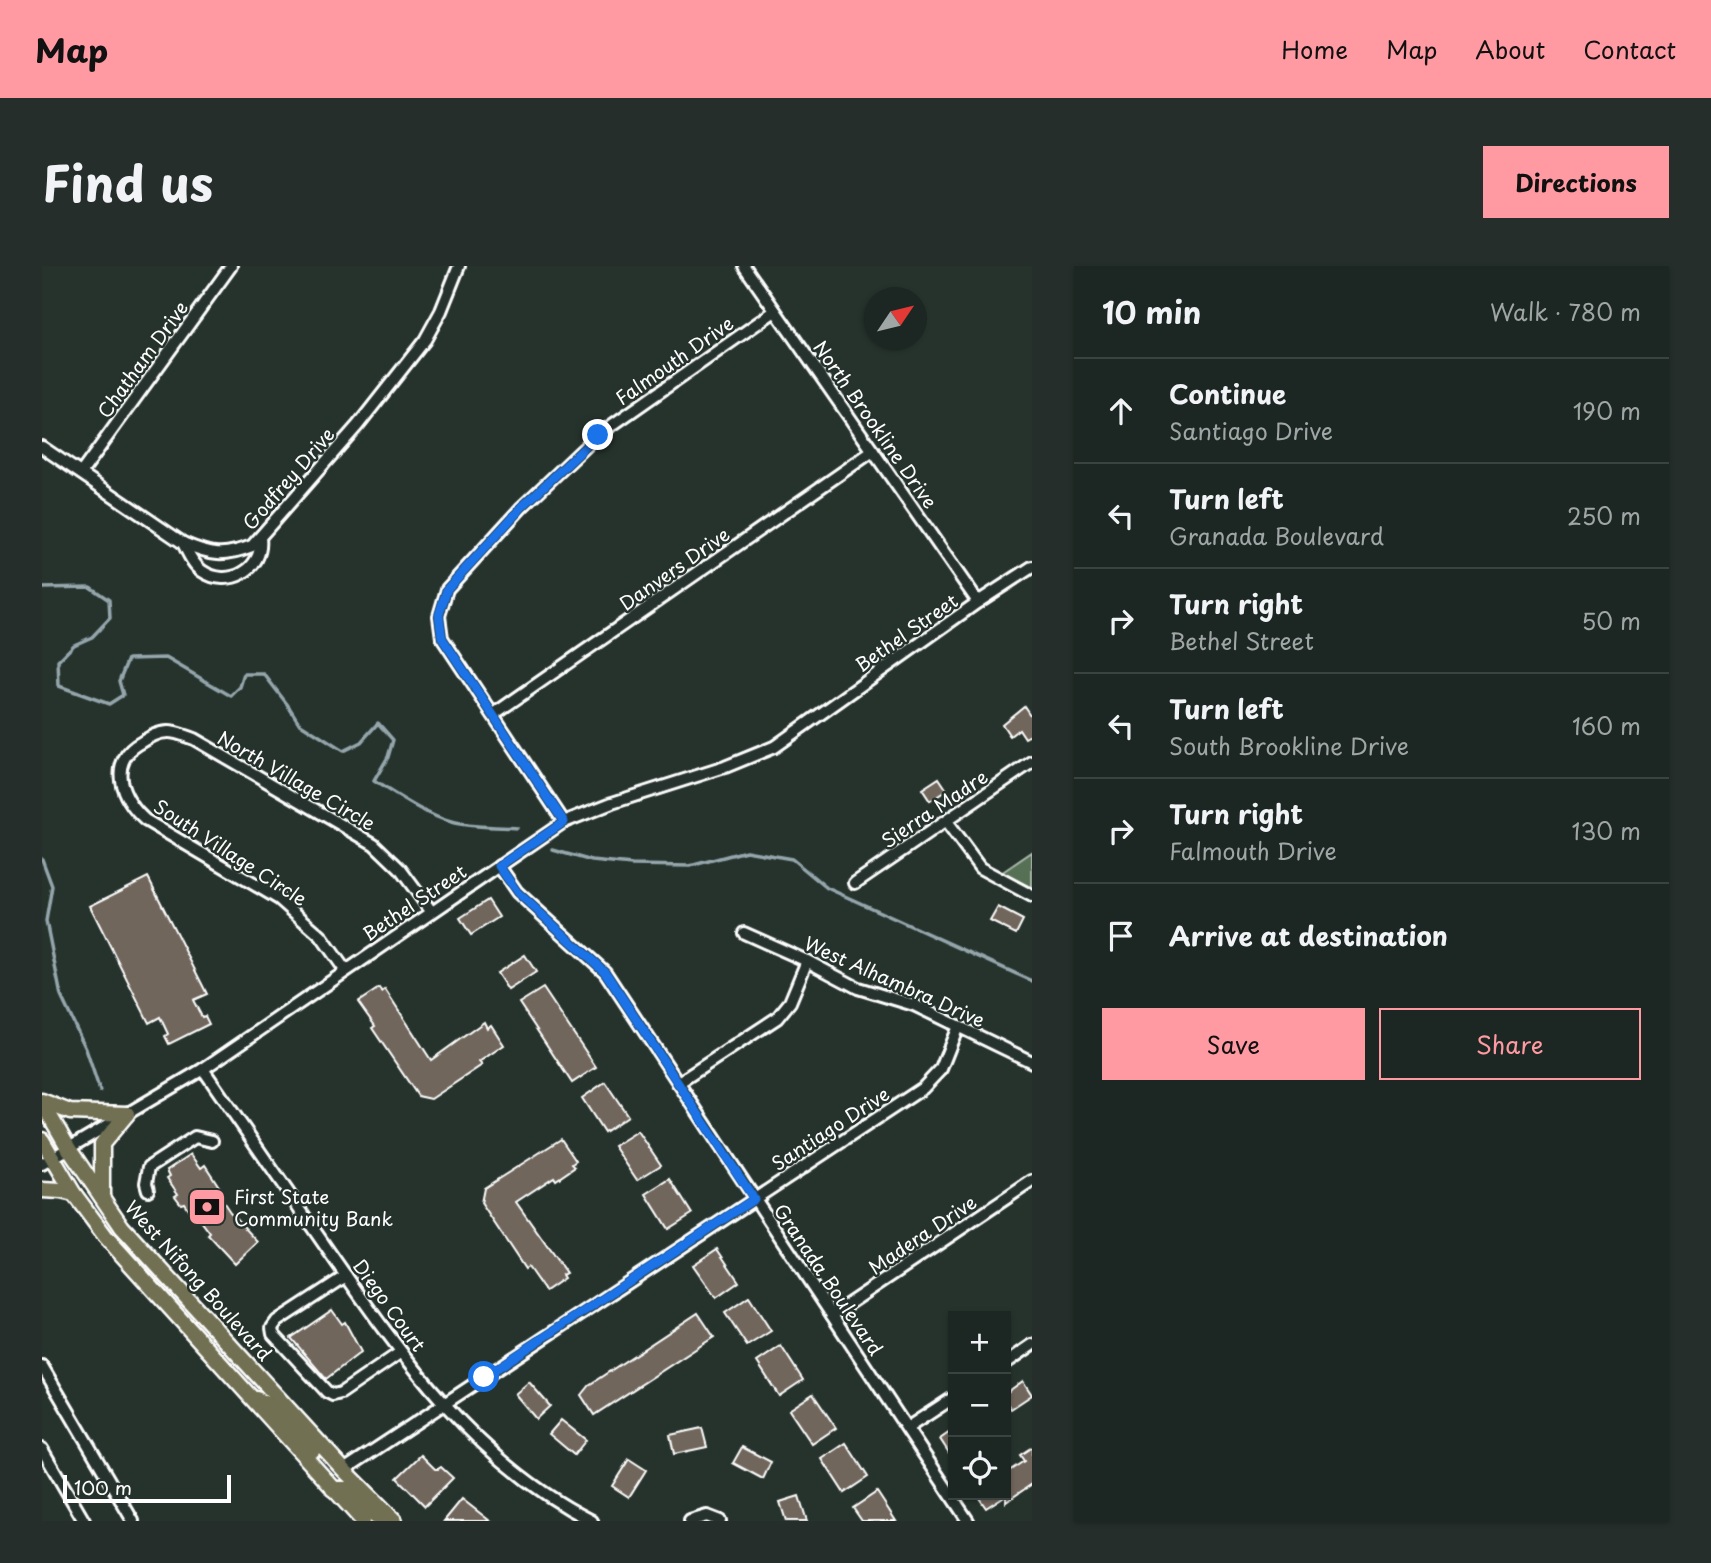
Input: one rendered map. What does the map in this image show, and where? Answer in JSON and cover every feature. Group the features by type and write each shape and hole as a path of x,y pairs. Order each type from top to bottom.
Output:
{"main road":[{"path":"42,1101 70,1112 127,1114"},
{"name":"West Nifong Boulevard","path":"42,1101 69,1149 122,1227 344,1470"},
{"path":"102,1198 102,1143 127,1114"},
{"name":"West Nifong Boulevard","path":"42,1140 47,1161 137,1273 363,1521"},
{"path":"42,1190 74,1194"},
{"path":"249,1396 272,1406 331,1469 344,1470 395,1521"},
{"path":"333,1489 348,1489 380,1521"}],"street":[{"name":"Chatham Drive","path":"81,473 231,266"},
{"name":"Godfrey Drive","path":"42,447 183,543 203,552 232,554 252,546 358,425 425,340 441,311 459,266"},
{"name":"North Brookline Drive","path":"744,266 978,602"},
{"name":"Falmouth Drive","path":"494,714 442,638 439,615 447,589 522,507 598,435 775,311"},
{"name":"Danvers Drive","path":"494,714 873,451"},
{"path":"183,543 195,566 205,573 223,578 237,576 252,566 262,550 260,538"},
{"name":"Bethel Street","path":"47,1161 203,1069 564,822 612,803 725,767 774,747 978,602 1032,567"},
{"path":"494,714 564,822"},
{"name":"North Village Circle","path":"126,756 134,746 164,732 178,733 194,739 374,844 400,869 431,911"},
{"name":"South Village Circle","path":"126,756 121,783 132,809 145,820 279,900 321,936 345,970"},
{"name":"Sierra Madre","path":"855,883 1032,762"},
{"path":"946,822 980,868 1032,896"},
{"name":"Granada Boulevard","path":"499,866 517,892 605,972 968,1521"},
{"name":"West Alhambra Drive","path":"744,933 807,961 858,988 914,1005 1032,1062"},
{"path":"678,1083 777,1018 795,993 807,961"},
{"name":"Santiago Drive","path":"344,1470 929,1083 941,1069 958,1026"},
{"name":"Diego Court","path":"203,1069 346,1276 443,1404 481,1443 536,1487 585,1520"},
{"path":"148,1190 146,1184 149,1167 195,1137 212,1141"},
{"name":"Madera Drive","path":"832,1315 1032,1181"},
{"path":"346,1276 277,1321 272,1328 273,1334 327,1392 333,1395 341,1393 401,1352"},
{"path":"1011,1360 1032,1345"},
{"path":"42,1367 133,1521"},
{"path":"907,1428 948,1401"},
{"path":"42,1449 85,1521"},
{"path":"690,1521 707,1516 720,1521"}],"green space":[{"path":"1032,852 1032,888 1001,873"}],"building":[{"path":"1024,706 1032,718 1032,734 1025,738 1019,729 1010,736 1002,724"},
{"path":"939,778 947,790 930,801 922,789"},
{"path":"148,877 207,994 193,1000 209,1024 169,1044 165,1036 168,1034 160,1017 149,1023 90,906"},
{"path":"488,900 499,917 471,935 460,918"},
{"path":"998,907 1023,920 1016,934 990,921"},
{"path":"525,955 536,972 508,990 497,973"},
{"path":"379,988 382,992 385,989 431,1060 484,1022 487,1028 491,1025 504,1045 479,1062 482,1065 431,1099 418,1096 372,1028 375,1026 358,1002"},
{"path":"543,988 596,1067 572,1083 519,1003"},
{"path":"605,1082 628,1116 604,1132 582,1098"},
{"path":"638,1131 661,1165 637,1180 614,1146"},
{"path":"561,1139 576,1161 572,1164 575,1167 556,1180 554,1177 516,1202 566,1273 562,1275 564,1278 545,1291 528,1267 525,1269 481,1203 484,1188"},
{"name":"First State Community Bank","path":"191,1154 201,1168 205,1165 220,1188 216,1191 230,1212 258,1242 235,1264 208,1235 210,1233 198,1217 195,1220 184,1203 181,1204 167,1178 170,1176 167,1170"},
{"path":"670,1179 692,1214 668,1229 646,1194"},
{"path":"717,1249 739,1282 716,1298 693,1265"},
{"path":"749,1297 771,1331 747,1346 725,1313"},
{"path":"332,1310 342,1324 345,1322 361,1352 326,1379 291,1338"},
{"path":"698,1313 714,1337 594,1415 581,1395 589,1385"},
{"path":"781,1346 803,1380 779,1396 757,1362"},
{"path":"1023,1381 1032,1395 1011,1409 1011,1389"},
{"path":"529,1382 550,1406 536,1419 515,1394"},
{"path":"813,1394 836,1428 812,1444 789,1410"},
{"path":"561,1420 586,1440 574,1455 549,1434"},
{"path":"702,1428 707,1447 674,1454 670,1435"},
{"path":"948,1433 948,1451 940,1439"},
{"path":"846,1443 868,1477 844,1493 822,1459"},
{"path":"742,1447 771,1462 763,1479 733,1463"},
{"path":"1032,1447 1032,1484 1011,1499 1011,1470 1024,1461 1020,1455"},
{"path":"421,1455 435,1469 441,1467 453,1478 425,1506 397,1478"},
{"path":"629,1459 646,1470 629,1497 612,1486"},
{"path":"877,1492 896,1521 862,1521 853,1508"},
{"path":"799,1496 807,1521 786,1521 780,1502"},
{"path":"462,1499 490,1521 444,1521"},
{"path":"980,1500 998,1500 986,1508"}],"waterway":[{"path":"42,588 90,587 109,600 110,618 92,637 74,645 58,661 59,686 109,704 123,695 119,681 128,659 166,658 231,696 240,687 244,674 264,674 299,723 343,751 361,742 378,723 393,740 388,757 374,781 431,814 451,822 517,828"},
{"path":"553,850 592,861 632,865 690,866 746,851 792,859 827,888 1032,981"},
{"path":"42,859 52,886 46,921 61,996 86,1049 100,1091"}],"place":[{"name":"First State Community Bank","path":"207,1207"}],"route":[{"path":"484,1377 754,1199 605,972 543,918 517,892 499,866 564,822 442,638 439,615 447,589 522,507 598,435"}]}
